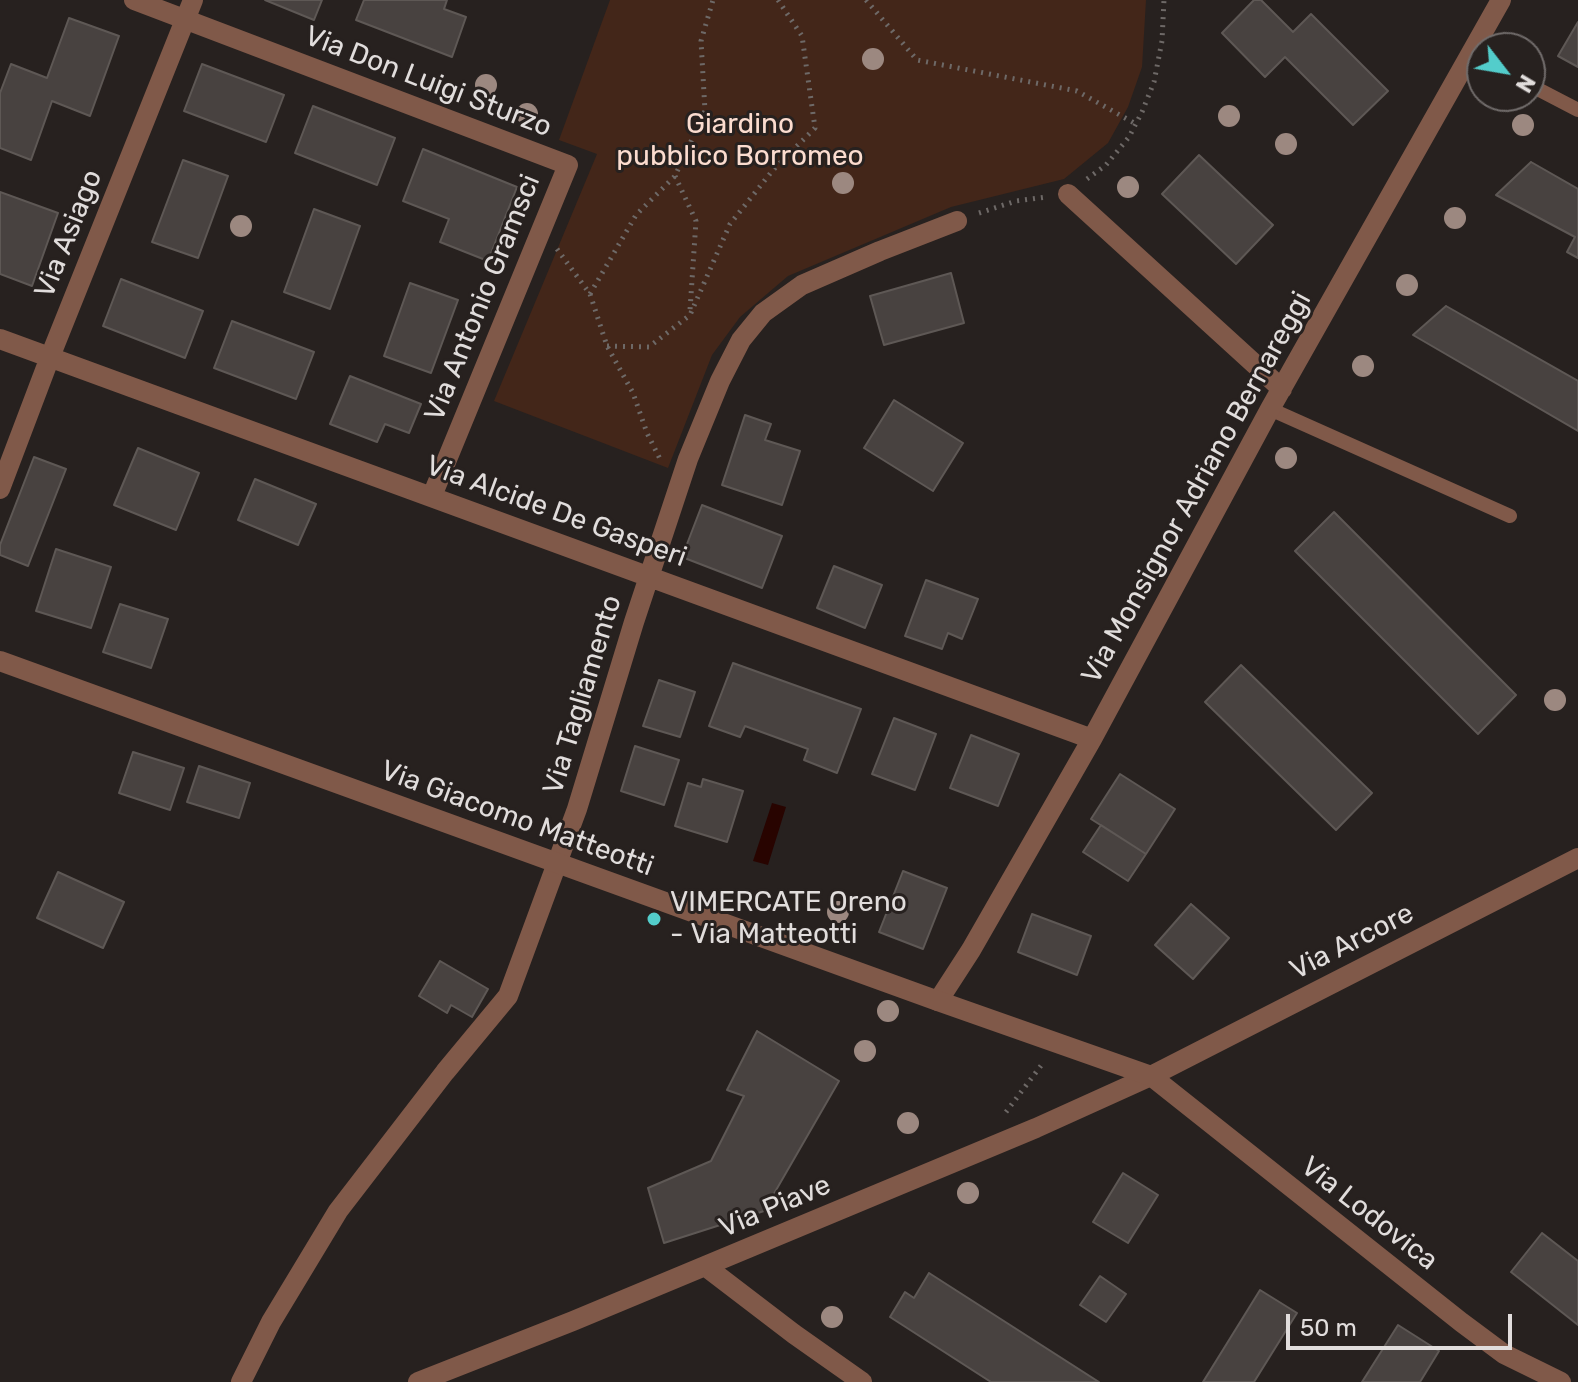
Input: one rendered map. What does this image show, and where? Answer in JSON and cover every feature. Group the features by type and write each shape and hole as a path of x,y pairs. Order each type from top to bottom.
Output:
{"street":[{"name":"Via Don Luigi Sturzo","path":"134,0 568,165"},
{"name":"Via Asiago","path":"0,489 193,0"},
{"name":"Via Monsignor Adriano Bernareggi","path":"1487,32 1501,0"},
{"name":"Via Monsignor Adriano Bernareggi","path":"938,1001 971,950 1092,739 1270,409 1466,75"},
{"name":"Via Antonio Gramsci","path":"432,496 568,165"},
{"path":"1068,194 1282,389"},
{"name":"Via Tagliamento","path":"241,1382 271,1322 338,1211 508,996 577,809 648,576 688,459 720,381 741,340 763,313 802,285 957,221"},
{"name":"Via Alcide De Gasperi","path":"0,339 1092,739"},
{"name":"Via Giacomo Matteotti","path":"0,661 1151,1076"},
{"name":"Via Arcore","path":"1151,1076 1578,858"},
{"name":"Via Piave","path":"418,1382 573,1321 1036,1128 1151,1076"},
{"name":"Via Lodovica","path":"1151,1076 1461,1322 1504,1354 1561,1382"},
{"path":"705,1266 862,1382"}],"lane":[{"path":"1546,93 1578,110"},
{"path":"1270,409 1510,516"}],"path":[{"path":"590,294 636,215 675,176 705,111 701,41 713,0"},
{"path":"607,346 649,347 690,315 730,224 773,170 815,128 802,36 778,0"},
{"path":"866,0 917,60 1077,91 1136,124 1154,82 1162,41 1164,0"},
{"path":"675,176 696,221 690,315"},
{"path":"542,229 590,294 607,346 633,393 647,433 677,491"},
{"path":"1002,1117 1043,1063 1029,1058"}],"green space":[{"name":"Giardino pubblico Borromeo","path":"610,0 1146,0 1142,67 1128,107 1108,143 1064,179 951,207 788,276 740,317 712,355 668,468 494,401 597,154 559,140"}],"shaded area":[{"path":"772,803 786,807 768,865 753,861"}],"building":[{"path":"265,0 322,0 314,20"},
{"path":"364,0 447,0 444,9 466,17 452,57 356,20"},
{"path":"1254,0 1261,0 1293,32 1311,14 1388,91 1353,125 1285,57 1265,77 1222,33"},
{"path":"69,18 119,36 90,116 52,101 31,160 0,148 0,93 11,64 47,78"},
{"path":"1578,22 1578,67 1558,56"},
{"path":"202,64 284,95 266,142 184,111"},
{"path":"313,106 395,138 377,185 295,153"},
{"path":"423,149 517,187 488,261 440,242 449,219 403,201"},
{"path":"1199,155 1273,225 1236,264 1162,194"},
{"path":"183,160 228,176 198,258 152,242"},
{"path":"1531,162 1578,189 1578,258 1567,252 1575,237 1496,195"},
{"path":"0,192 58,213 32,286 0,274"},
{"path":"314,209 360,226 330,309 284,292"},
{"path":"951,273 964,323 884,345 870,296"},
{"path":"121,279 203,311 185,358 103,326"},
{"path":"410,283 458,300 431,373 384,356"},
{"path":"1446,306 1578,381 1578,431 1413,335"},
{"path":"232,321 314,352 296,399 214,368"},
{"path":"350,376 421,404 409,433 385,424 377,442 330,424"},
{"path":"894,400 963,443 933,491 864,448"},
{"path":"745,415 771,424 765,440 800,451 782,505 722,485"},
{"path":"138,448 199,473 176,530 114,505"},
{"path":"34,457 66,469 28,566 0,555 0,545"},
{"path":"255,479 316,504 298,545 238,520"},
{"path":"702,505 782,536 762,588 682,557"},
{"path":"1334,512 1516,695 1478,734 1295,551"},
{"path":"56,549 111,567 91,628 36,611"},
{"path":"834,566 882,585 865,628 817,608"},
{"path":"926,580 978,599 962,639 948,633 942,649 905,636"},
{"path":"120,604 168,619 151,668 103,652"},
{"path":"733,663 861,709 837,773 804,760 808,749 745,726 740,737 709,726"},
{"path":"1241,665 1372,793 1336,830 1205,702"},
{"path":"659,680 695,692 680,737 643,726"},
{"path":"894,718 936,734 915,790 872,774"},
{"path":"971,735 1019,754 998,806 950,788"},
{"path":"635,746 679,760 664,805 621,791"},
{"path":"133,752 184,768 170,810 119,793"},
{"path":"199,766 250,783 239,818 187,802"},
{"path":"1120,774 1175,809 1146,854 1091,819"},
{"path":"703,779 743,791 727,842 675,826 688,783 701,787"},
{"path":"1101,825 1146,854 1128,881 1083,852"},
{"path":"903,871 947,888 923,949 879,932"},
{"path":"58,872 124,902 103,948 37,918"},
{"path":"1191,904 1229,938 1193,979 1155,945"},
{"path":"1032,914 1091,936 1077,975 1018,952"},
{"path":"440,961 488,989 472,1017 451,1005 447,1013 419,996"},
{"path":"757,1031 839,1081 764,1211 664,1243 648,1188 711,1161 744,1096 727,1090"},
{"path":"1123,1173 1158,1195 1128,1243 1093,1222"},
{"path":"1542,1233 1578,1261 1578,1325 1511,1272"},
{"path":"929,1273 1099,1382 991,1382 890,1317 905,1292 914,1298"},
{"path":"1100,1276 1126,1294 1106,1322 1080,1305"},
{"path":"1260,1290 1297,1313 1254,1382 1203,1382"},
{"path":"1398,1325 1439,1351 1420,1382 1362,1382"}],"place":[{"name":"VIMERCATE Oreno - Via Matteotti","path":"654,919"}]}
